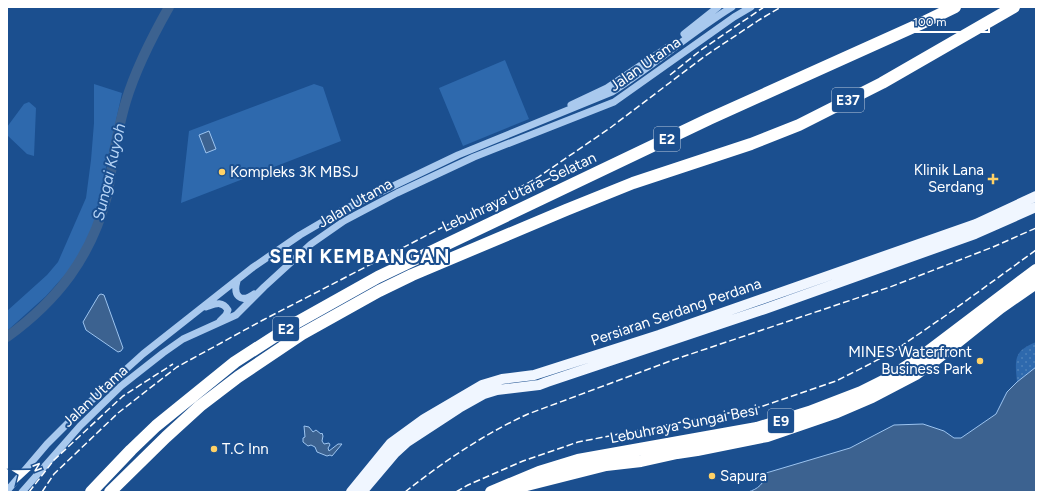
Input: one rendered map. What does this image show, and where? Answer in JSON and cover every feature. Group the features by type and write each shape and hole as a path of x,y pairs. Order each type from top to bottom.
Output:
{"highway":[{"name":"E37","path":"806,76 955,7"},
{"name":"E37","path":"799,125 882,83 1014,7"},
{"name":"Lebuhraya Utara–Selatan","path":"92,492 130,450 186,401 235,362 294,324 378,277 709,119 806,76"},
{"name":"Lebuhraya Utara–Selatan","path":"110,492 200,406 232,381 302,334 379,291 412,275 633,183 751,144 799,125"},
{"name":"Lebuhraya Sungai Besi","path":"491,492 539,472 578,460 757,428 809,412 861,392 887,380 921,357 1036,270"},
{"name":"Lebuhraya Sungai Besi","path":"506,492 515,488 606,465 641,461 767,436 837,412 872,397 916,374 991,315 1036,283"}],"main road":[{"name":"Persiaran Serdang Perdana","path":"362,492 389,458 408,442 459,408 484,394 497,390 539,385 800,291 976,224 1036,196"},
{"name":"Persiaran Serdang Perdana","path":"351,492 391,443 424,419 482,385 495,380 529,376 547,372 800,291 975,234 1036,207"}],"street":[{"path":"557,114 580,100 607,88 629,74 672,44 718,7"},
{"name":"Jalan Utama","path":"7,491 47,444 143,354 274,252 342,211 458,155 612,92 634,78 694,32 732,7"},
{"name":"Jalan Utama","path":"22,492 80,426 121,386 162,353 183,339 236,315 311,244 344,221 397,193 474,157 614,102 721,26 751,7"},
{"path":"237,281 235,289 241,298 250,297 264,287"},
{"path":"143,354 151,342 175,322 226,285 237,281"},
{"path":"198,310 222,303 228,310 226,315 219,323"}],"shaded area":[{"path":"505,60 529,119 463,146 439,88"},
{"path":"94,84 122,93 106,167 100,205 92,231 72,267 46,296 7,331 7,311 47,275 58,262 86,198 94,123"},
{"name":"Kompleks 3K MBSJ","path":"314,84 323,87 341,141 181,203 189,131"},
{"path":"29,102 36,108 34,156 27,154 7,135 7,127 24,104"},
{"path":"209,131 216,149 206,153 199,135"},
{"path":"101,294 104,295 123,348 118,352 86,330 83,322"},
{"path":"1036,342 1036,367 1017,382 1017,357 1019,353 1028,345"},
{"path":"1036,367 1036,492 748,492 760,486 766,473 850,448 894,425 923,424 944,431 954,438 961,438 996,414 1007,392"},
{"path":"304,426 309,427 313,432 316,430 321,434 322,433 322,441 324,444 329,443 330,445 328,448 329,451 338,444 342,444 332,456 327,456 317,452 315,447 311,445 308,446 303,442 303,438 305,437"}],"waterway":[{"name":"Sungai Kuyoh","path":"7,337 42,308 57,292 82,258 92,239 107,196 116,142 130,89 145,53 169,7"}],"railway":[{"path":"670,75 701,50 764,7"},
{"path":"42,492 54,474 118,413 177,367 263,320 537,178 610,128 705,56 781,7"},
{"path":"405,492 464,449 496,430 528,414 673,360 890,287 993,247 1036,228"},
{"path":"456,492 468,485 523,461 578,442 760,407 836,381 894,351 1036,250"},
{"path":"29,492 54,460 123,396 173,364"}],"place":[{"name":"Kompleks 3K MBSJ","path":"222,172"},
{"name":"Klinik Lana Serdang","path":"993,179"},
{"name":"MINES Waterfront Business Park","path":"980,361"},
{"name":"T.C Inn","path":"214,449"},
{"name":"Sapura","path":"712,476"}],"district":[{"name":"SERI KEMBANGAN","path":"360,256"}]}
